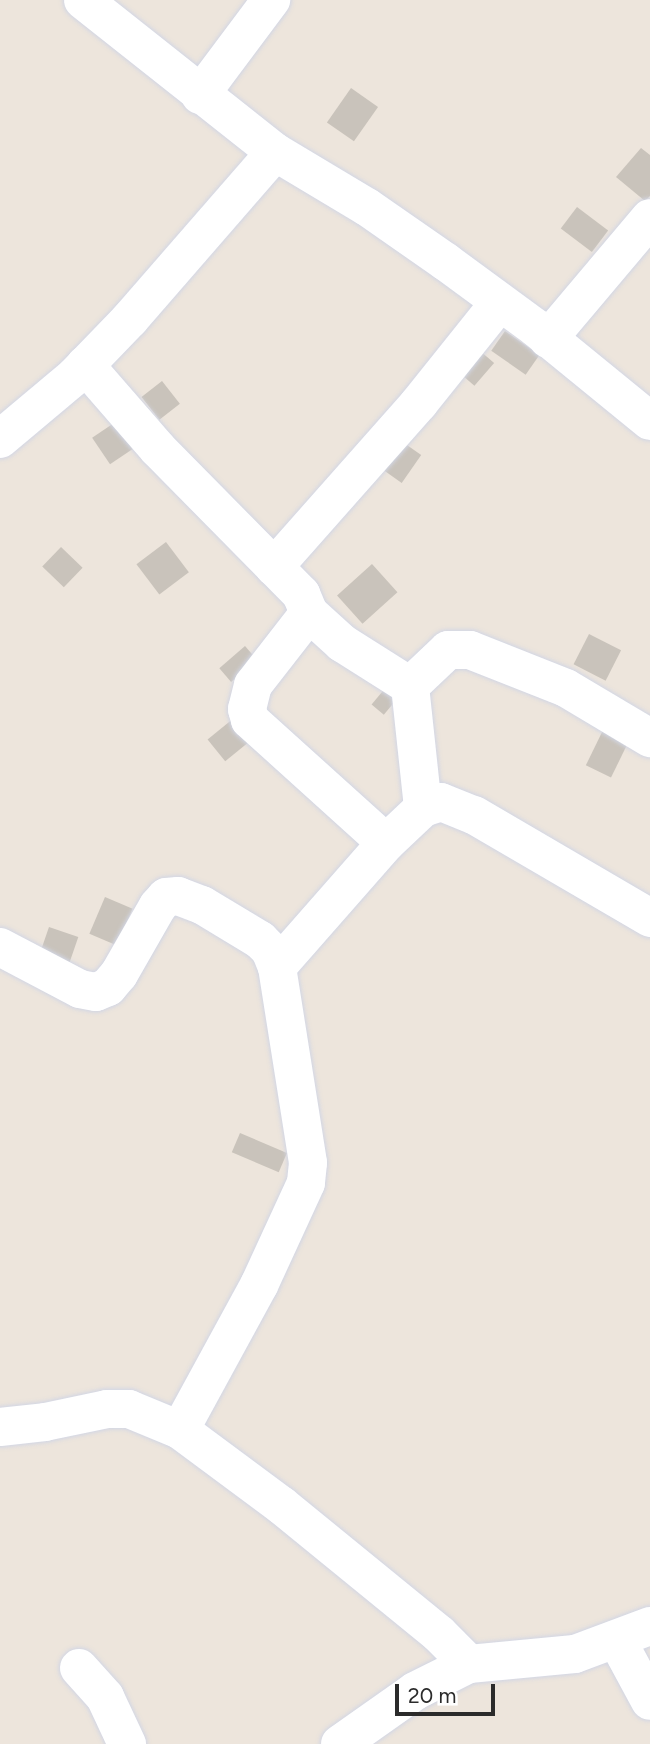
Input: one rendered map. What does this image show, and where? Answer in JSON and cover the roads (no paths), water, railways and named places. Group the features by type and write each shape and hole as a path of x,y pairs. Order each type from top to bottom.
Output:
{"street":[{"path":"83,0 275,152 367,207 500,302 650,421"},
{"path":"200,95 271,0"},
{"path":"0,439 85,365 130,319 275,152"},
{"path":"548,339 650,218"},
{"path":"274,567 419,403 500,302"},
{"path":"85,365 158,449 301,594 309,613 342,643 410,686"},
{"path":"309,613 253,685 247,709 250,720 386,843"},
{"path":"410,686 448,650 470,650 566,688 650,738"},
{"path":"410,686 424,808"},
{"path":"276,967 386,843 424,808 441,802 465,810 650,918"},
{"path":"0,947 80,989 96,992 108,987 119,974 158,906 166,897 178,896 202,905 260,940 270,950 276,967 308,1163 306,1183 259,1285 180,1430"},
{"path":"0,1427 45,1422 107,1409 129,1409 180,1430 292,1514 439,1634 469,1664"},
{"path":"340,1744 415,1691 469,1664 575,1654 633,1633 650,1701"},
{"path":"79,1668 106,1697 127,1744"}]}
